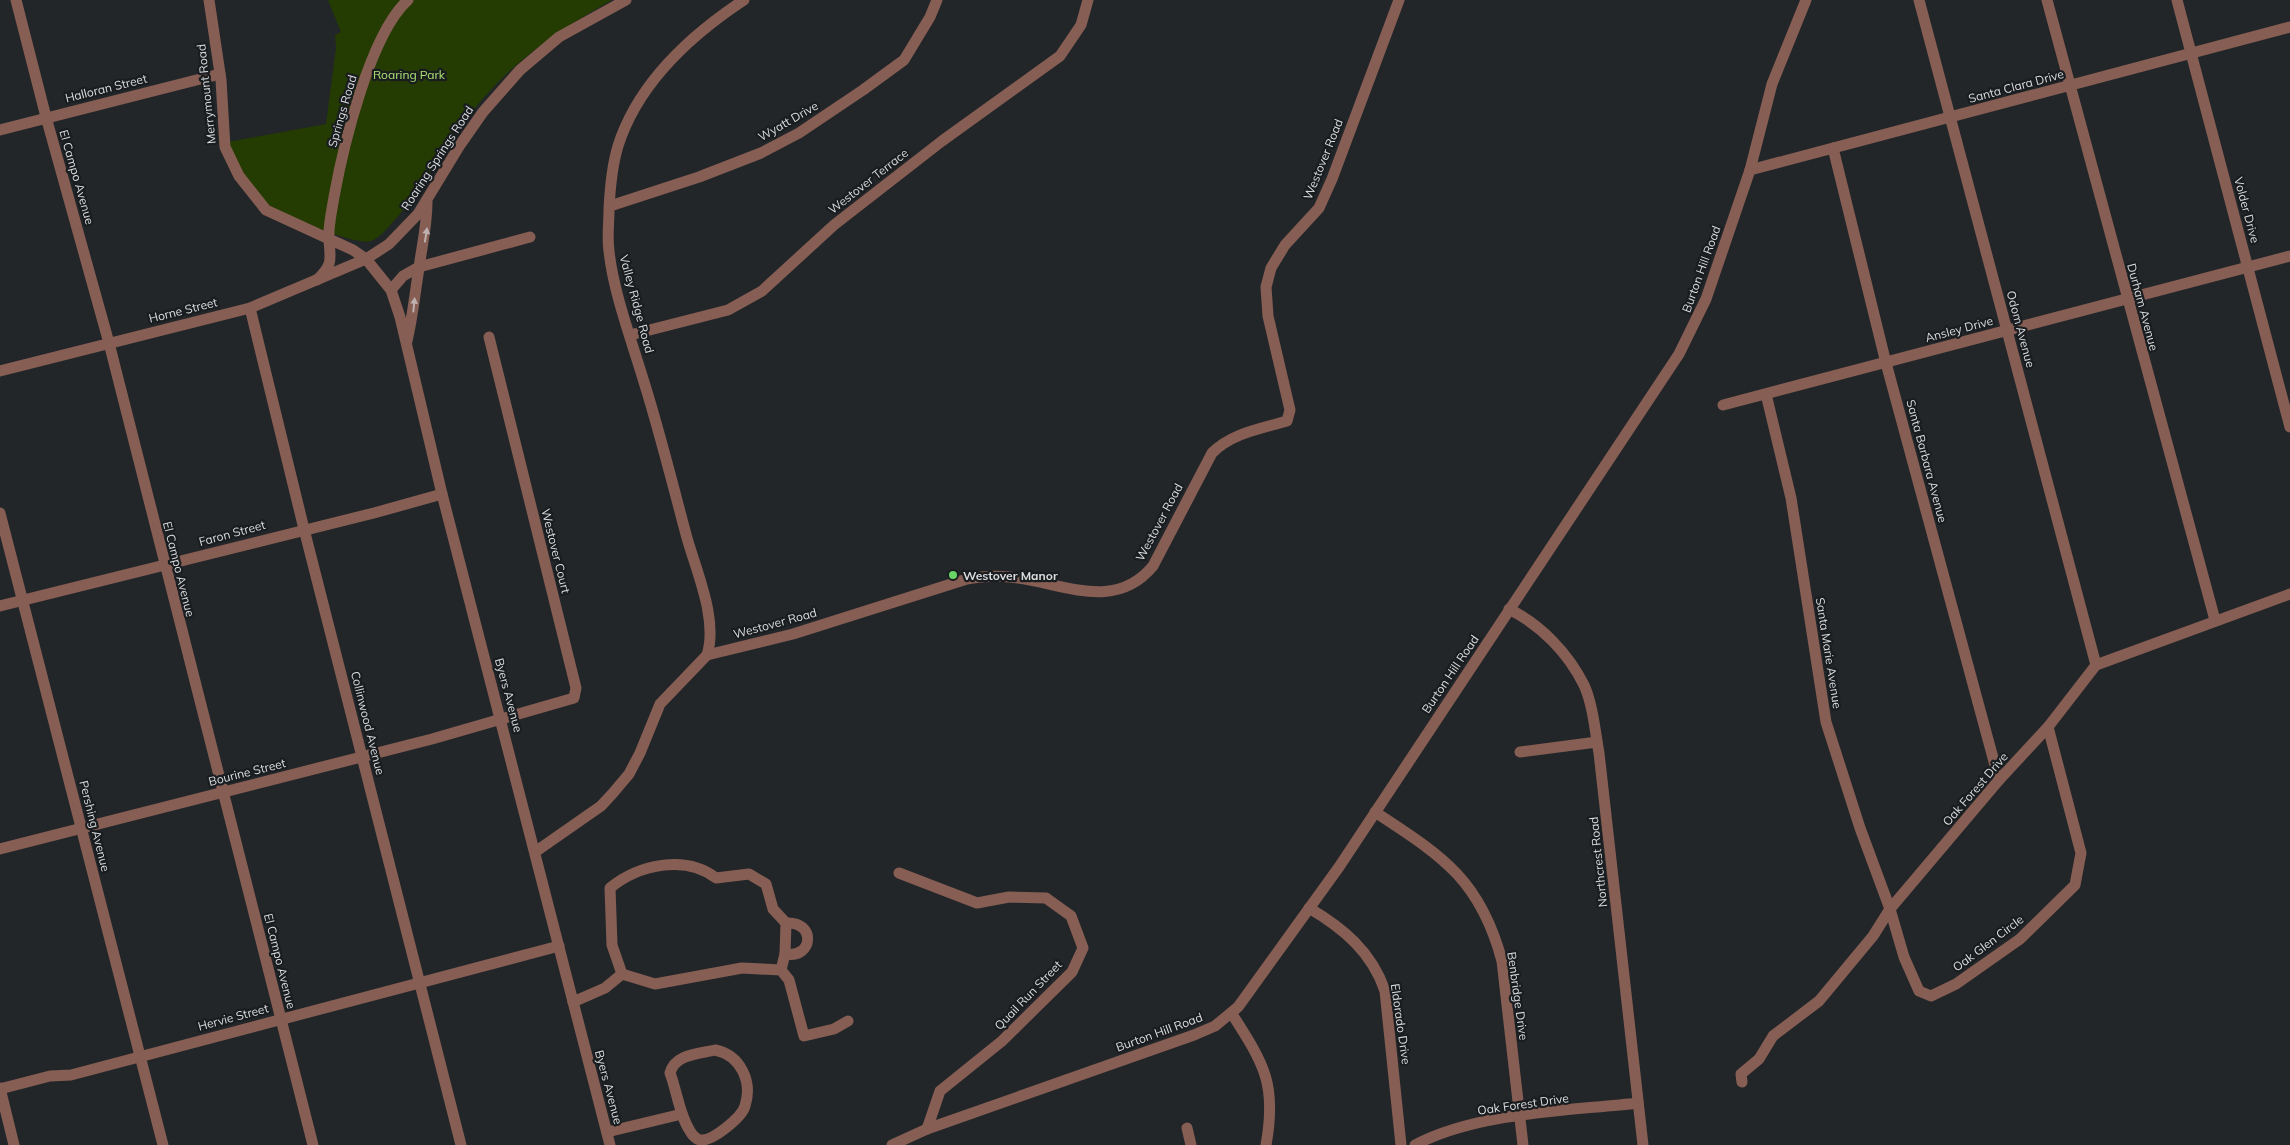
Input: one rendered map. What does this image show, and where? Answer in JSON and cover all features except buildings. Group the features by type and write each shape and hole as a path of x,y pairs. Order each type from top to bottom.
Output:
{"street":[{"name":"El Campo Avenue","path":"16,0 46,117 109,343 313,1145"},
{"name":"Merrymount Road","path":"209,0 220,74 225,146 239,176 266,210 353,250 366,260"},
{"name":"Springs Road","path":"316,281 330,264 329,239 342,157 364,79 398,9 408,0"},
{"name":"Roaring Springs Road","path":"366,260 390,244 406,230 427,202 460,145 483,112 520,70 559,36 626,0"},
{"name":"Valley Ridge Road","path":"707,655 712,627 668,464 630,336 609,251 610,206 614,161 618,144 642,98 659,74 685,46 717,18 744,0"},
{"name":"Wyatt Drive","path":"610,206 699,177 761,153 799,133 904,60 930,17 937,0"},
{"name":"Westover Terrace","path":"630,336 728,310 762,290 850,213 942,141 1060,56 1081,25 1088,0"},
{"name":"Westover Road","path":"707,655 793,634 967,579 987,576 1010,577 1106,593 1127,587 1142,578 1153,566 1212,453 1222,442 1287,421 1290,410 1268,316 1266,287 1271,268 1285,245 1319,208 1335,171 1399,0"},
{"name":"Burton Hill Road","path":"892,1145 927,1129 1194,1035 1215,1026 1232,1014 1309,908 1375,812 1686,340 1706,300 1750,170 1772,84 1806,0"},
{"name":"Odom Avenue","path":"1919,0 2096,665"},
{"name":"Durham Avenue","path":"2047,0 2215,620"},
{"name":"Volder Drive","path":"2177,0 2290,427"},
{"name":"Santa Clara Drive","path":"1750,170 2290,27"},
{"name":"Halloran Street","path":"0,130 220,74"},
{"name":"Santa Barbara Avenue","path":"1833,148 1886,363 1999,780"},
{"path":"406,342 413,316 419,266 427,226 427,202"},
{"path":"390,290 403,276 419,266 530,237"},
{"name":"Ansley Drive","path":"1723,405 2290,256"},
{"name":"Horne Street","path":"0,370 250,308 366,260"},
{"name":"Byers Avenue","path":"366,260 390,290 406,342 442,494 610,1145"},
{"name":"Collinwood Avenue","path":"250,308 304,529 461,1145"},
{"name":"Westover Court","path":"489,337 576,688 574,698 570,701 501,720"},
{"name":"Santa Marie Avenue","path":"1766,394 1791,498 1826,722 1860,828 1890,909"},
{"name":"Faron Street","path":"0,606 304,529 374,514 442,494"},
{"name":"Pershing Avenue","path":"0,513 163,1145"},
{"path":"2096,665 2290,594"},
{"name":"Northcrest Road","path":"1509,609 1538,627 1571,664 1584,686 1597,742 1643,1145"},
{"path":"535,852 601,806 613,793 629,774 637,760 660,704 707,655"},
{"name":"Oak Forest Drive","path":"1742,1082 1741,1074 1759,1059 1773,1036 1819,1001 1873,936 1890,909 1999,780 2048,727 2096,665"},
{"name":"Bourine Street","path":"0,849 501,720"},
{"name":"Oak Glen Circle","path":"1890,909 1904,957 1918,990 1930,996 1956,984 2020,939 2075,885 2081,853 2048,727"},
{"path":"1520,752 1597,742"},
{"name":"Benbridge Drive","path":"1375,812 1435,852 1452,867 1478,902 1497,943 1502,961 1523,1145"},
{"path":"622,974 612,945 610,888 623,877 639,871 653,867 689,865 707,871 716,878 750,874 766,884 773,909 786,924 785,954 781,970"},
{"name":"Quail Run Street","path":"899,873 976,903 1009,897 1046,898 1071,916 1083,948 1072,972 1002,1041 940,1091 927,1129"},
{"name":"Eldorado Drive","path":"1309,908 1335,924 1353,940 1364,952 1380,977 1385,991 1401,1145"},
{"path":"785,954 793,956 801,953 806,947 808,940 806,932 801,926 794,923 786,924"},
{"name":"Hervie Street","path":"0,1088 50,1076 71,1075 559,946"},
{"path":"622,974 655,984 742,968 781,970 789,980 804,1036 834,1029 848,1021"},
{"path":"573,1002 605,988 622,974"},
{"path":"1232,1014 1263,1063 1271,1109 1266,1145"},
{"path":"715,1050 735,1058 748,1084 745,1107 738,1118 717,1134 703,1141 697,1139 690,1131 682,1114 670,1073 672,1065 679,1059 715,1050"},
{"path":"0,1088 14,1145"},
{"name":"Oak Forest Drive","path":"1415,1145 1450,1129 1495,1119 1638,1103"},
{"path":"607,1132 682,1114"},
{"path":"1187,1128 1191,1145"}],"green space":[{"name":"Roaring Park","path":"328,0 612,0 546,41 516,65 475,108 405,209 380,236 371,241 362,241 312,226 264,202 256,196 247,184 228,142 326,124 336,48 335,35 341,32"}],"place":[{"name":"Westover Manor","path":"953,575"}]}
